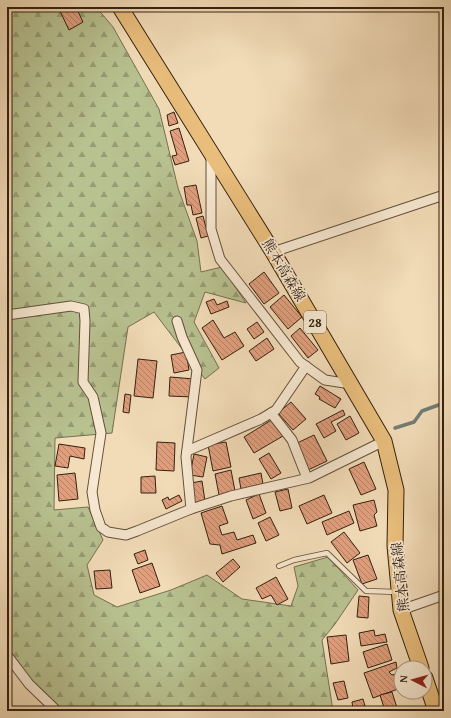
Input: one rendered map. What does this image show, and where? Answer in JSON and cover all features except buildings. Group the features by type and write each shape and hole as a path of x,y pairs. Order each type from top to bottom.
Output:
{"main road":[{"name":"熊本高森線","path":"120,7 273,252 384,441 396,490 395,546 401,610 418,660"},
{"path":"432,700 436,711"}],"street":[{"path":"211,153 212,229 220,259 300,362 325,380 351,384"},
{"path":"273,252 444,195"},
{"path":"7,315 71,306 84,310 86,320 83,382 93,397 101,433 92,492 95,510 101,527 108,532 126,535 191,509 231,496 307,478 384,441"},
{"path":"176,321 197,370 186,457 191,509"},
{"path":"187,451 261,420 276,410 306,366"},
{"path":"271,413 292,440 307,478"},
{"path":"401,610 444,595"},
{"path":"7,655 29,684 57,711"}],"lane":[{"path":"279,566 294,560 327,553 366,591 399,592"}],"green space":[{"path":"7,7 96,7 113,27 159,109 178,188 197,241 201,272 222,267 246,303 205,292 194,322 219,368 205,379 154,312 128,327 112,433 55,438 54,510 88,507 103,540 87,565 94,595 117,607 171,590 207,575 242,599 291,606 298,586 294,567 328,557 358,590 335,624 322,640 333,711 64,711 31,680 7,648"}],"waterway":[{"path":"395,428 414,422 422,411 444,403"}]}
